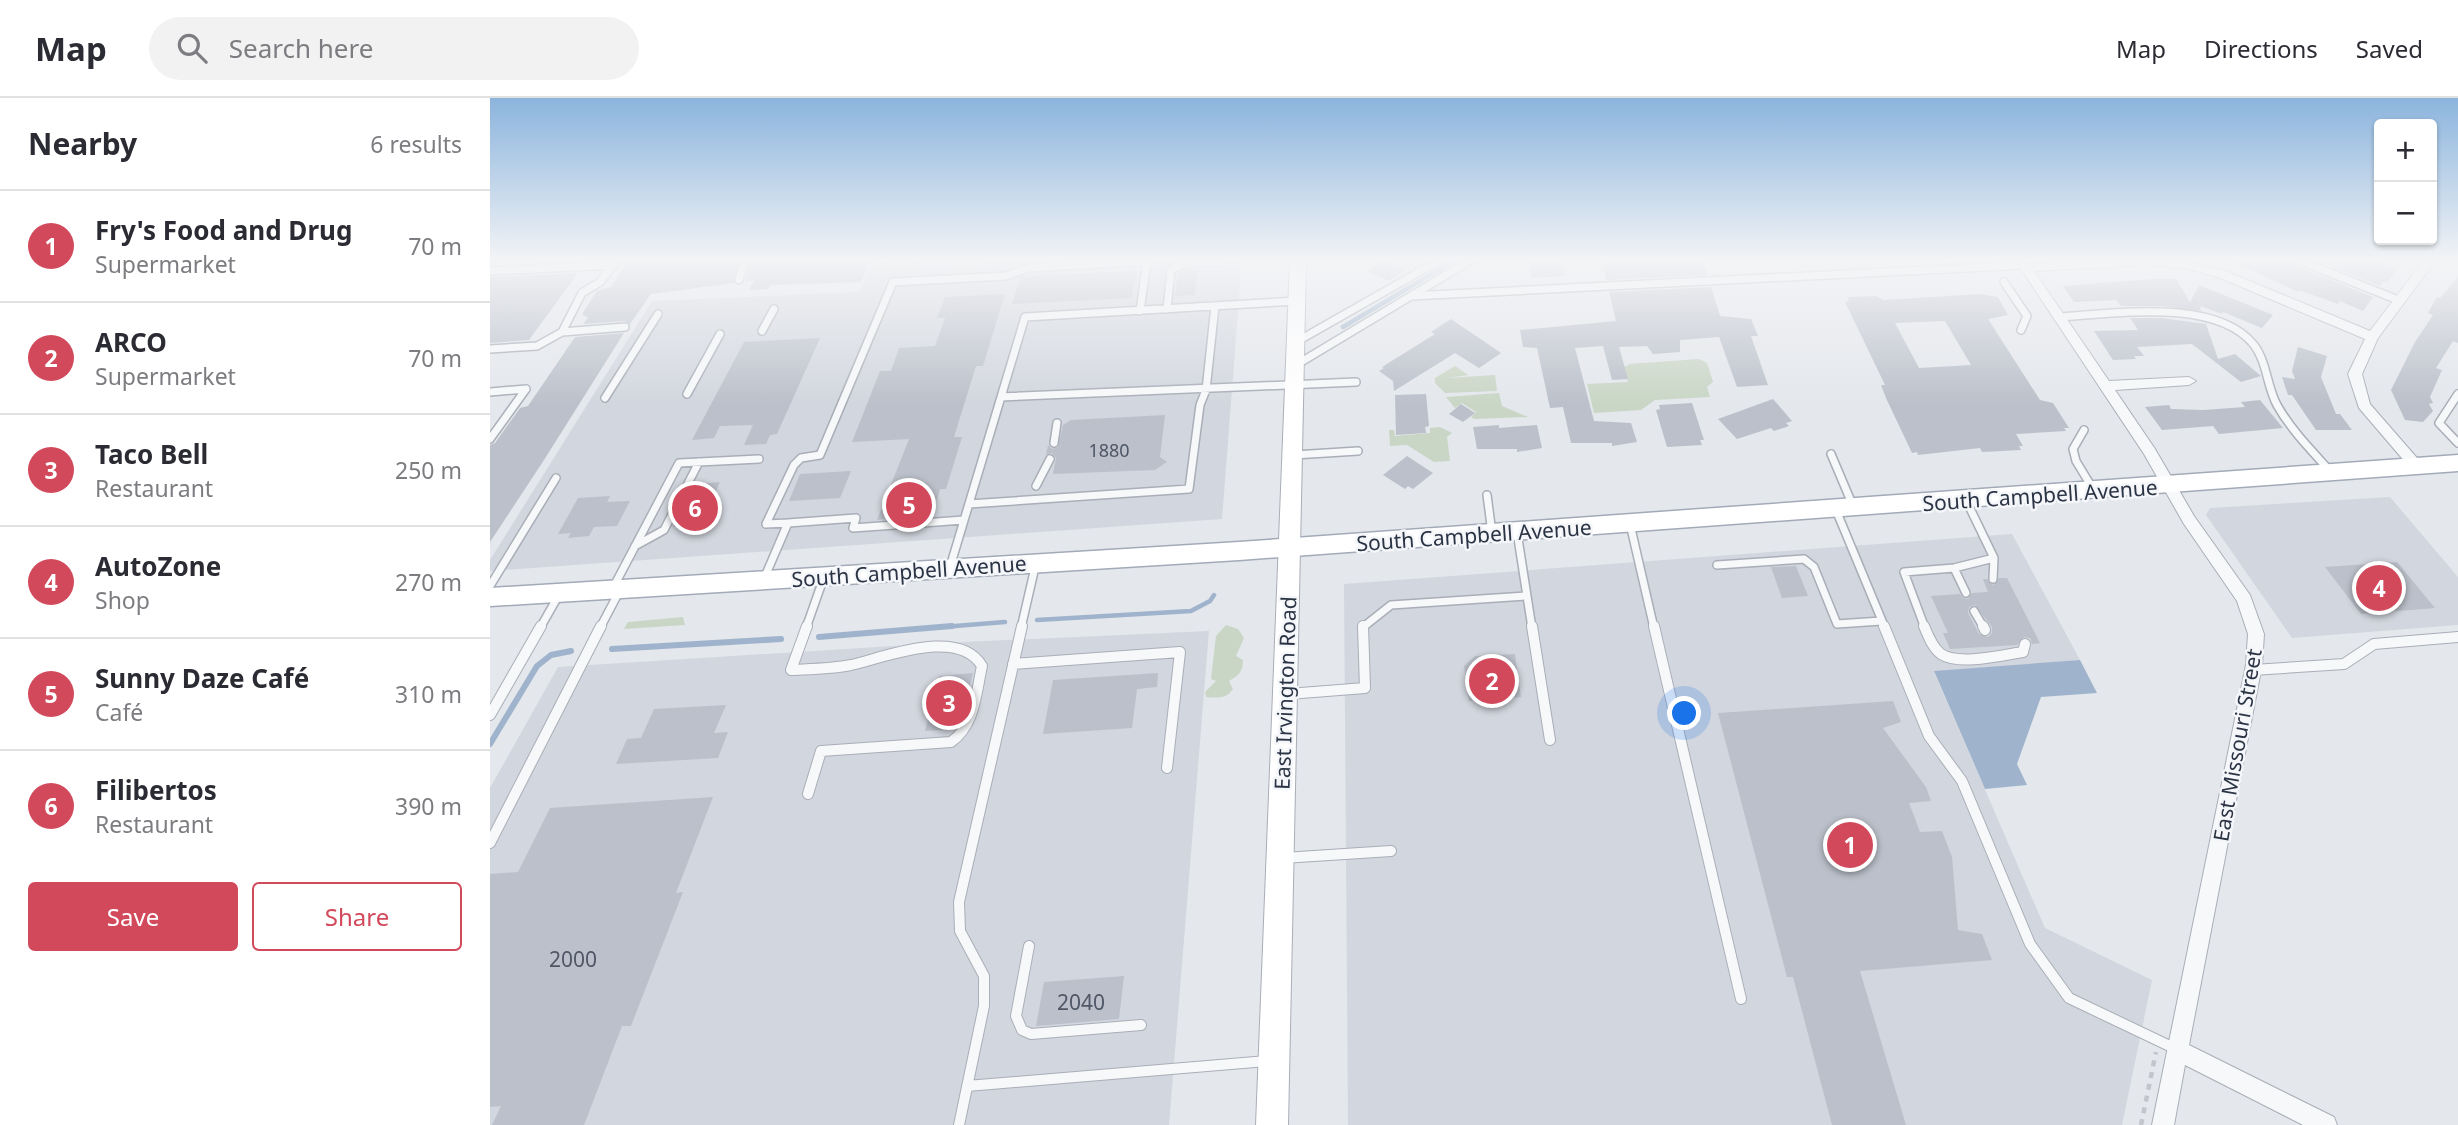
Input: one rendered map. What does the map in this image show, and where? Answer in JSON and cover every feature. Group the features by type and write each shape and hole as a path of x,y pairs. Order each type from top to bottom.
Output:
{"main road":[{"name":"East Irvington Road","path":"1272,1125 1296,308"},
{"name":"South Campbell Avenue","path":"490,597 1290,548 2458,463"}],"street":[{"name":"East Missouri Street","path":"2053,308 2251,613 2257,647 2162,1125"},
{"path":"2303,308 2372,337"},
{"path":"2392,308 2372,337 2355,374 2364,405 2417,466"},
{"path":"2105,386 2189,381"},
{"path":"2177,1050 2326,1125"}],"lane":[{"path":"562,332 574,308"},
{"path":"882,308 821,455 801,458 794,465 766,524 856,518 853,527 964,520"},
{"path":"949,569 1025,317 1184,308"},
{"path":"969,504 1189,489 1199,405 1206,390 1215,308"},
{"path":"1296,342 1356,308"},
{"path":"1294,375 1393,308"},
{"path":"2021,330 2027,316 2022,308"},
{"path":"762,331 774,309"},
{"path":"2059,317 2168,312 2200,315 2234,330 2254,345 2277,406 2331,473"},
{"path":"605,398 658,314"},
{"path":"490,349 537,346 562,332 625,327"},
{"path":"687,394 720,334"},
{"path":"1001,397 1188,387 1206,390 1294,375 1356,382"},
{"path":"490,392 526,389 490,439"},
{"path":"2458,394 2439,423 2458,443"},
{"path":"1054,443 1057,423"},
{"path":"2084,430 2073,449 2076,461 2094,491"},
{"path":"1292,455 1358,452"},
{"path":"1831,454 1845,509 1881,621 1929,736 1962,781 2030,944 2069,998 2177,1050"},
{"path":"490,843 635,546 679,463 759,459"},
{"path":"1036,486 1050,459"},
{"path":"635,546 664,530 699,462"},
{"path":"490,586 556,478"},
{"path":"1487,495 1492,533"},
{"path":"1966,500 1994,558 1993,579"},
{"path":"763,580 788,523"},
{"path":"1630,524 1741,999"},
{"path":"1517,532 1550,740"},
{"path":"1994,558 1954,568 1904,572 1930,639 1940,655 1953,659 1995,651 2023,652 2025,645"},
{"path":"1717,565 1804,559 1814,567 1837,624 1881,621"},
{"path":"959,1125 984,1006 984,976 960,931 959,902 1036,563"},
{"path":"1954,568 1966,593"},
{"path":"808,794 821,751 951,742 959,738 966,729 982,666 980,656 971,649 960,646 913,649 848,665 791,670 824,576"},
{"path":"490,715 560,593"},
{"path":"1285,694 1365,688 1362,626 1391,605 1527,596"},
{"path":"1975,611 1985,631"},
{"path":"2253,670 2344,664 2374,643 2458,637"},
{"path":"1013,664 1180,652 1167,768"},
{"path":"1280,859 1391,851"},
{"path":"1029,946 1016,1016 1022,1030 1031,1034 1141,1025"},
{"path":"967,1086 1274,1061"}],"path":[{"path":"2141,1125 2149,1079"}],"shaded area":[{"path":"648,308 1238,308 1222,519 490,571 490,560"},
{"path":"2390,497 2458,577 2458,625 2292,638 2206,515 2210,508"},
{"path":"2012,534 2080,660 1934,672 2045,928 2152,980 2122,1125 1348,1125 1344,584"},
{"path":"1209,631 1169,1125 490,1125 490,788 558,667 941,643"}],"green space":[{"path":"1699,359 1707,363 1713,382 1707,387 1710,397 1655,400 1641,410 1594,413 1587,384 1628,382 1624,367 1630,364"},
{"path":"1455,366 1468,375 1447,378 1495,375 1497,391 1445,393 1435,383 1435,378"},
{"path":"1499,393 1502,406 1528,417 1474,419 1471,417 1476,412 1462,403 1455,408 1446,397"},
{"path":"1440,427 1452,433 1447,437 1450,461 1434,462 1407,445 1390,446 1389,430 1394,430 1395,436 1430,433 1430,428"},
{"path":"683,617 685,625 624,629 628,622"},
{"path":"1226,625 1238,629 1244,638 1236,656 1243,660 1242,668 1238,675 1229,681 1233,689 1228,695 1206,697 1205,692 1216,681 1211,679 1216,636"}],"water":[{"path":"2080,660 2097,693 2041,697 2017,764 2027,785 1985,789 1934,671"}],"building":[{"path":"490,308 552,308 529,340 490,343"},
{"path":"586,308 641,308 630,324 625,321 583,324 588,318 582,314"},
{"path":"941,308 1001,308 983,366 976,366 954,437 962,437 946,489 940,489 933,514 877,520 909,439 852,442 880,371 891,371 899,348 935,346 945,318 937,318"},
{"path":"1613,308 1717,308 1720,316 1751,319 1758,336 1751,336 1768,385 1737,387 1719,337 1680,340 1680,352 1653,354 1647,346 1619,347 1628,379 1612,380 1603,346 1575,348 1594,421 1631,423 1637,442 1612,446 1612,443 1571,443 1563,407 1550,408 1537,348 1523,347 1520,330 1616,321"},
{"path":"1848,308 2004,308 2008,315 1988,319 2040,400 2053,403 2069,428 2064,428 2066,431 2016,434 2023,446 2019,446 2021,450 1982,452 1980,448 1918,455 1917,452 1912,453 1886,398 1881,385 1885,385","holes":["1945,321 1971,365 1919,368 1895,323"]},
{"path":"2178,308 2200,308 2201,311"},
{"path":"2205,308 2256,308 2273,315 2262,328 2223,312 2222,314"},
{"path":"2431,308 2458,308 2458,343 2453,341 2436,368 2442,370 2430,397 2433,403 2429,404 2433,411 2423,422 2405,420 2391,390 2415,342 2433,315 2428,313"},
{"path":"2130,318 2162,318 2206,324 2218,359 2235,354 2261,376 2241,382 2192,344 2137,347 2144,356 2113,360 2094,331 2138,330"},
{"path":"1451,319 1501,353 1479,368 1455,353 1394,391 1393,381 1379,371 1384,368 1382,367 1435,334 1431,332"},
{"path":"624,333 490,542 490,445 495,443 520,408 528,406 575,337"},
{"path":"820,338 777,434 770,435 766,444 744,445 753,425 720,426 714,438 692,440 744,342"},
{"path":"2298,347 2327,356 2321,377 2336,414 2340,414 2352,430 2316,430 2292,395 2288,395 2282,377 2295,379 2292,371"},
{"path":"1426,394 1429,426 1425,427 1426,433 1396,435 1395,395"},
{"path":"1773,399 1792,421 1786,423 1789,426 1774,431 1771,428 1737,439 1718,419"},
{"path":"2260,400 2283,428 2219,434 2213,426 2162,430 2145,407 2169,405 2171,409 2203,410 2245,407 2241,402"},
{"path":"1692,403 1704,440 1700,440 1702,445 1667,447 1656,410 1660,409 1659,405"},
{"path":"1461,404 1475,413 1463,422 1449,414"},
{"path":"1165,415 1160,457 1167,462 1155,470 1053,474 1056,458 1052,453 1046,455 1048,445 1052,449 1058,447 1063,425 1071,420"},
{"path":"1499,425 1499,428 1537,425 1542,448 1517,452 1517,449 1477,449 1473,427"},
{"path":"1407,456 1433,473 1413,489 1408,486 1405,489 1383,475"},
{"path":"851,471 840,498 789,501 800,474"},
{"path":"720,482 701,525 673,527 695,484"},
{"path":"610,496 607,502 630,501 617,526 594,527 589,536 568,538 571,533 558,534 578,498"},
{"path":"2397,562 2435,608 2361,614 2325,567"},
{"path":"1796,566 1808,596 1782,598 1771,567"},
{"path":"1999,578 2007,578 2040,643 2032,644 2030,638 2024,637 2017,645 1950,649 1943,633 1948,633 1931,596 1960,594 1968,599 1972,593 1988,592 1983,579 1993,585","holes":["1975,605 1992,627 1992,633 1988,637 1979,634 1968,613 1969,607"]},
{"path":"1515,654 1521,697 1469,701 1464,666 1475,656"},
{"path":"973,673 963,714 955,729 925,731 939,676"},
{"path":"1158,673 1157,687 1137,689 1132,728 1043,734 1053,680"},
{"path":"1893,701 1901,722 1883,728 1926,787 1931,801 1909,803 1920,832 1942,831 1952,857 1958,930 1982,934 1992,960 1860,971 1906,1125 1832,1125 1793,977 1787,977 1718,713"},
{"path":"726,705 714,733 728,732 718,758 616,764 627,739 641,738 654,709"},
{"path":"713,797 676,893 683,892 631,1026 622,1026 584,1125 492,1125 501,1106 490,1107 490,874 518,872 550,808"},
{"path":"1124,976 1119,1019 1036,1026 1044,982"}],"waterway":[{"path":"1343,327 1375,308"},
{"path":"1037,620 1191,611 1210,601 1214,595"},
{"path":"930,628 1005,622"},
{"path":"819,637 952,626"},
{"path":"612,649 781,639"},
{"path":"490,744 537,666 551,655 571,651"}],"place":[{"name":"Sunny Daze Café","path":"909,505"},
{"name":"Filibertos","path":"695,508"},
{"name":"AutoZone","path":"2379,588"},
{"name":"ARCO","path":"1492,681"},
{"name":"Taco Bell","path":"949,703"},
{"name":"Fry's Food and Drug","path":"1850,845"}]}
